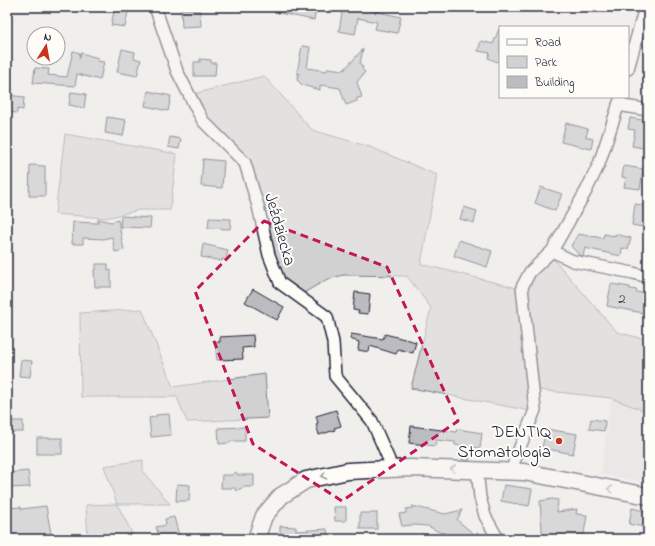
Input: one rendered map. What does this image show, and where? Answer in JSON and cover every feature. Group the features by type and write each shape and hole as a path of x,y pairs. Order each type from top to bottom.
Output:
{"street":[{"name":"Jeździecka","path":"154,7 177,71 197,110 204,121 245,163 258,206 269,255 280,284 327,317 333,342 335,376 372,421 389,460 390,469"},
{"path":"629,65 645,7"},
{"path":"513,471 514,462 535,410 522,287 530,272 552,251 586,191 600,164 619,101 648,110"},
{"path":"552,251 573,261 648,277"},
{"path":"256,539 264,516 281,496 306,480 348,471 410,468 513,471 648,496"},
{"path":"477,470 480,497 485,516 498,539"}],"highlighted area":[{"path":"264,221 387,267 458,421 342,501 253,444 195,291"}],"shaded area":[{"path":"611,398 648,412 648,483 601,474"}],"green space":[{"path":"264,76 312,130 370,147 437,175 421,264 517,288 531,411 411,388 431,308 407,276 343,275 326,280 300,295 278,273 250,162 216,132 193,94"},
{"path":"65,134 177,154 170,210 139,210 106,218 55,214"},
{"path":"550,255 617,332 648,340 648,412 611,398 539,390 528,286 531,277"},
{"path":"142,309 173,387 265,374 268,418 187,422 177,397 81,397 80,313"},
{"path":"143,460 143,472 170,504 117,504 104,466"},
{"path":"117,504 135,539 88,539 86,505"}],"building":[{"path":"115,7 129,7 125,27 111,25"},
{"path":"274,7 316,7 314,20 274,12"},
{"path":"343,7 365,7 365,9 401,17 397,33 375,29 377,22 358,18 355,34 339,31"},
{"path":"181,9 193,9 193,11 200,11 201,26 182,27"},
{"path":"499,29 499,63 488,58 490,53 478,51 481,41 493,44"},
{"path":"302,46 310,47 307,68 327,71 328,68 344,70 363,49 360,64 365,72 357,82 362,97 357,98 357,101 346,105 340,88 320,85 320,90 302,85 297,80 299,73 297,73"},
{"path":"122,49 135,52 134,58 141,60 137,76 117,72"},
{"path":"73,51 80,53 79,59 81,53 98,58 97,61 104,62 100,80 77,74 75,86 33,83 35,68 49,69 48,75 67,77"},
{"path":"200,59 211,60 211,63 216,63 215,76 194,76 194,62 200,62"},
{"path":"148,91 171,96 168,111 145,106"},
{"path":"71,92 86,94 84,108 69,105"},
{"path":"7,95 24,97 23,110 17,109 17,113 7,112"},
{"path":"107,117 126,120 123,136 105,133"},
{"path":"630,118 648,121 648,149 632,146 635,130 628,129"},
{"path":"566,123 588,129 586,137 593,139 591,149 561,142"},
{"path":"170,137 181,139 179,149 168,147"},
{"path":"203,159 224,161 222,188 201,186"},
{"path":"30,165 45,166 45,196 29,196"},
{"path":"624,166 643,169 640,189 624,187 626,178 622,177"},
{"path":"541,187 562,194 555,211 535,203"},
{"path":"635,204 648,206 648,228 632,225"},
{"path":"464,207 477,211 474,223 460,219"},
{"path":"121,216 151,218 150,228 120,227"},
{"path":"209,218 231,219 230,229 208,228"},
{"path":"98,219 111,222 118,220 124,250 115,252 112,237 103,239 83,238 83,244 72,244 73,222 98,223"},
{"path":"578,234 603,238 604,234 615,236 615,234 631,238 628,249 622,248 621,256 585,248 583,256 579,255 571,246"},
{"path":"459,240 492,251 487,267 454,256"},
{"path":"203,244 228,250 226,260 222,259 222,261 201,257"},
{"path":"96,264 108,264 108,270 111,270 111,287 95,287 94,270 96,270"},
{"path":"611,284 630,287 630,289 637,290 636,292 644,293 643,297 648,298 648,314 607,306"},
{"path":"253,289 284,307 277,320 245,302"},
{"path":"355,292 370,294 368,314 358,313 359,311 353,310"},
{"path":"351,334 383,339 385,334 416,342 413,353 398,349 396,354 370,346 369,352 358,350 359,342 350,339"},
{"path":"253,335 254,347 242,348 243,359 217,360 215,342 220,342 220,337"},
{"path":"21,360 32,361 30,377 19,376"},
{"path":"336,410 341,426 334,428 335,430 319,435 316,424 318,423 316,416"},
{"path":"169,414 171,435 151,437 149,418 156,417 156,415"},
{"path":"591,419 605,421 604,431 589,429"},
{"path":"7,421 23,421 23,432 7,432"},
{"path":"411,426 456,432 457,429 482,433 480,448 472,447 469,461 462,460 463,446 455,445 455,442 436,440 435,446 409,443"},
{"path":"245,427 245,441 230,441 230,443 219,444 218,428"},
{"name":"DENTIQ Stomatologia","path":"546,429 577,434 573,454 542,448"},
{"path":"37,438 62,438 62,454 37,454"},
{"path":"28,471 30,487 7,488 7,473"},
{"path":"236,472 238,475 254,475 254,487 244,487 236,491 235,488 221,488 222,475 232,475"},
{"path":"177,484 190,485 189,501 176,501"},
{"path":"504,485 532,489 529,506 501,501"},
{"path":"552,499 558,500 557,512 577,509 576,514 587,515 583,539 541,538 542,530 540,501"},
{"path":"46,506 51,534 23,539 7,539 7,508 21,507 21,509"},
{"path":"412,506 445,514 462,510 457,520 480,539 453,539 444,532 443,534 428,526 402,526 399,514 406,513 406,509 413,508"},
{"path":"334,507 346,507 346,521 335,521"},
{"path":"632,508 648,512 648,528 629,524"},
{"path":"360,513 377,513 377,529 360,529"},
{"path":"174,517 180,539 160,539 156,527 166,525 165,519"},
{"path":"280,526 296,527 296,531 327,529 328,539 280,539"}],"place":[{"name":"DENTIQ Stomatologia","path":"559,441"}]}
